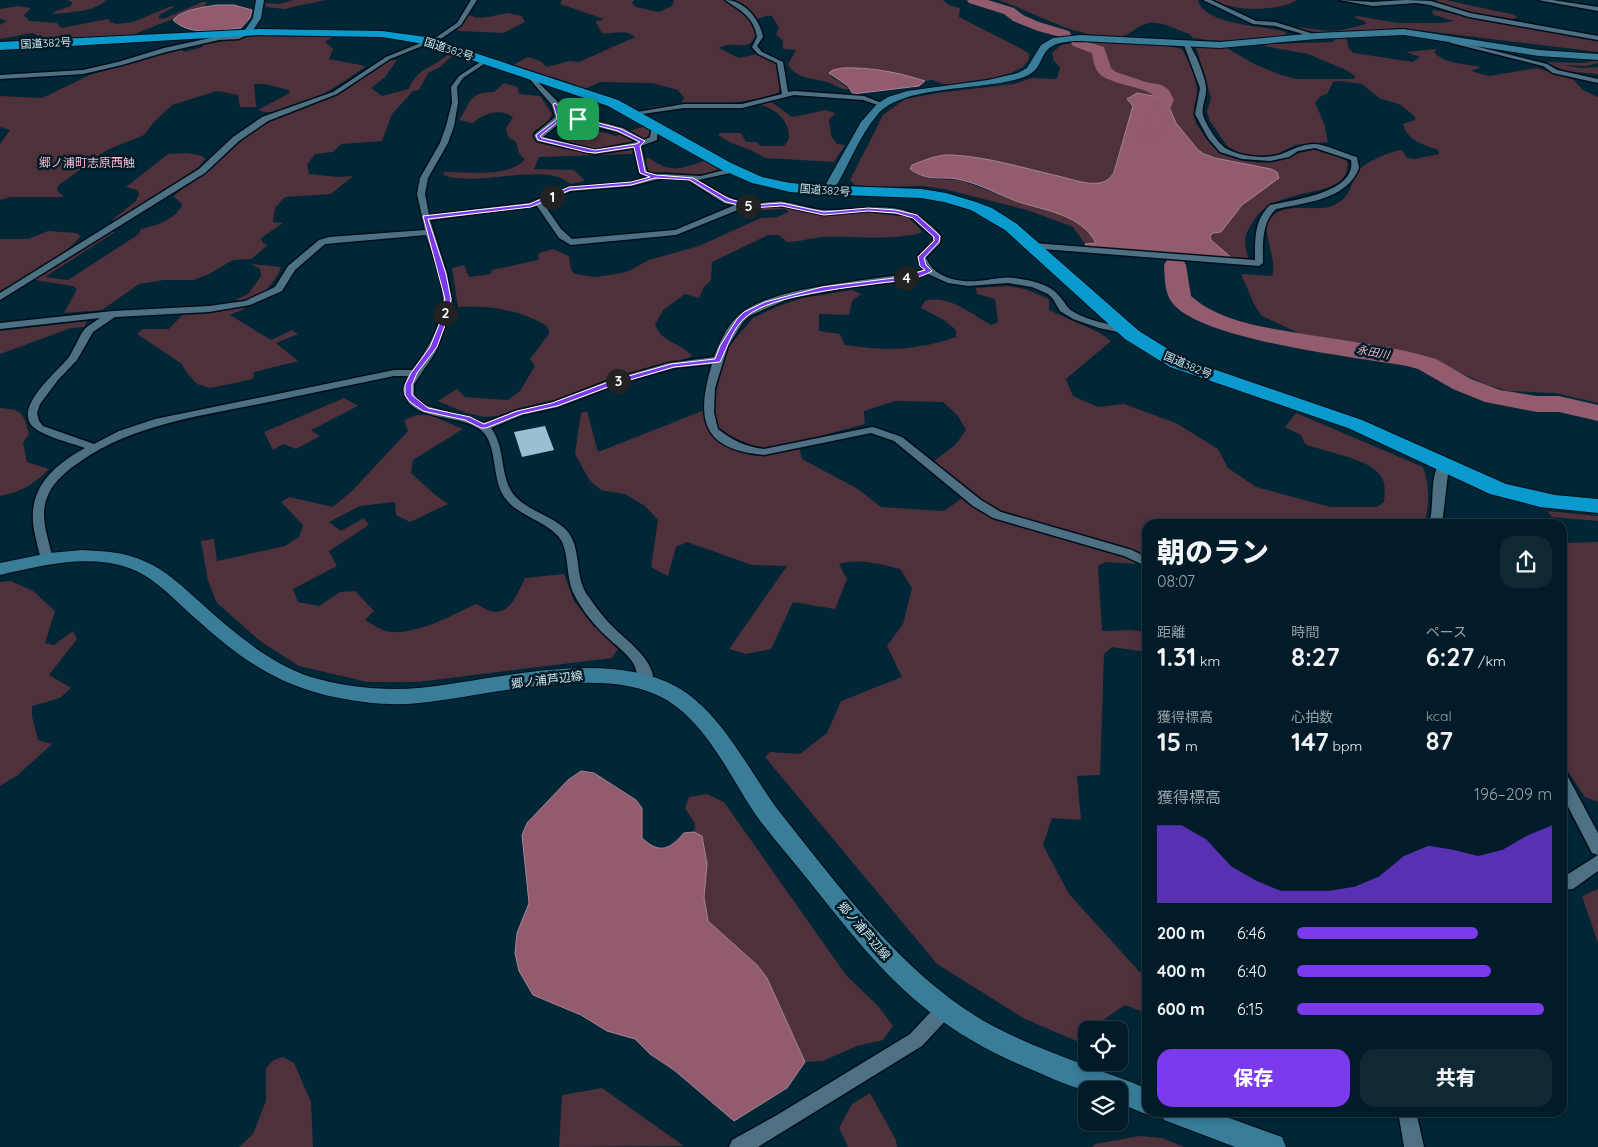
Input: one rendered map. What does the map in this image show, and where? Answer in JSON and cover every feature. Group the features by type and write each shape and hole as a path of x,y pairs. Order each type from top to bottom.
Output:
{"highway":[{"name":"国道382号","path":"0,46 287,32 382,34 426,42 613,103 637,114 732,170 751,178 779,185 828,190 913,193 960,201 993,215 1033,246 1127,331 1177,363 1355,424 1503,491 1539,500 1598,506"}],"street":[{"path":"0,76 58,75 83,72 120,64 164,50 219,38 239,36 247,33 256,21 260,12 260,0"},
{"path":"0,297 202,171 236,138 265,119 335,93 388,58 440,37 459,24 474,0"},
{"path":"728,0 740,4 760,31 760,37 754,46 756,50 780,62 785,94"},
{"path":"1206,0 1256,23 1275,24 1317,36"},
{"path":"1342,0 1368,4 1416,1 1431,3 1469,15 1598,38"},
{"path":"1541,0 1598,9"},
{"path":"828,190 872,114 881,104 906,94 990,82 1021,75 1033,68 1044,47 1058,40 1080,38 1187,44 1243,44 1317,36 1404,32 1539,53 1598,57"},
{"path":"1450,39 1453,42 1545,65 1556,72 1598,80"},
{"path":"1033,246 1259,263 1260,236 1268,211 1273,207 1329,194 1347,181 1355,168 1354,159 1322,147 1309,146 1270,159 1242,157 1223,150 1212,138 1199,114 1203,88 1187,44"},
{"path":"485,61 461,77 454,87 455,103 450,126 444,142 424,178 421,194 425,218 443,274 448,306 433,347 414,373 408,385 409,395 418,405 426,409 468,419 484,427 491,434 504,488 525,510 562,533 567,542 578,592 607,628 632,654 643,669 646,684"},
{"path":"530,76 567,116 620,130 640,144 643,173 655,177 691,179 713,176 732,170"},
{"path":"637,114 684,106 742,106 794,93 854,96 881,104"},
{"path":"555,104 559,117 558,120 538,136 540,139 595,152 640,144 654,138 655,126"},
{"path":"425,218 523,206 539,203 569,189 631,184 655,177"},
{"path":"691,179 727,200 760,207 782,204 824,213 868,210 915,216 937,236 937,241 921,257 923,266 929,271 961,282 976,284 1011,280 1037,286 1057,297 1062,308 1071,314 1099,326 1127,331"},
{"path":"539,203 562,237 571,242 676,232 744,204"},
{"path":"0,326 113,314 209,309 246,303 278,289 291,268 322,242 429,232"},
{"path":"929,271 903,278 822,289 786,297 746,314 739,320 723,346 710,388 708,413 713,430 732,444 751,451 764,452 872,430 898,439 977,503 997,515 1120,551 1142,560"},
{"path":"0,288 28,280"},
{"path":"93,447 39,428 34,422 32,414 35,404 54,378 73,358 89,330 113,314"},
{"path":"484,427 519,413 554,405 614,382 673,365 718,360"},
{"path":"47,559 37,517 43,492 63,469 93,447 118,434 155,422 386,374 414,373"},
{"path":"1436,519 1440,504 1438,478 1443,465"},
{"name":"郷ノ浦芦辺線","path":"0,569 47,559 68,557 111,557 140,565 158,575 215,626 269,666 293,678 339,692 363,695 416,696 590,675 619,678 646,684 671,693 701,717 766,811 859,927 892,963 944,1010 1009,1046 1096,1081"},
{"path":"1567,791 1598,859 1567,884"},
{"path":"739,1147 784,1122 916,1040 944,1010"},
{"name":"郷ノ浦芦辺線","path":"1128,1094 1142,1100"},
{"path":"1190,1117 1272,1147"},
{"path":"1408,1117 1414,1147"}],"shaded area":[{"path":"67,0 106,0 96,7 82,11 55,14 53,12 71,6 72,2"},
{"path":"293,0 325,0 284,9 266,7 265,3 279,4"},
{"path":"562,0 634,0 632,3 636,7 659,12 672,6 674,1 672,0 943,0 949,5 960,8 959,17 1022,49 1029,54 1029,59 1023,67 1011,73 993,78 952,84 943,84 932,80 925,81 869,68 833,70 831,76 850,89 844,89 795,73 788,64 796,50 783,49 783,41 776,34 779,28 772,16 766,16 750,21 757,32 750,43 746,45 725,45 719,48 739,58 757,54 776,63 780,90 778,93 746,101 650,110 647,108 681,103 684,98 678,90 652,83 600,82 585,89 556,78 511,66 528,57 540,61 547,67 569,61 579,62 635,37 623,32 602,33 595,21 603,20 601,18 560,4"},
{"path":"999,0 1198,0 1202,8 1211,15 1223,20 1286,32 1285,35 1262,39 1216,40 1193,38 1189,34 1175,28 1149,23 1124,36 1111,37 1068,28"},
{"path":"1211,0 1297,0 1277,7 1254,9 1221,4"},
{"path":"1446,0 1515,15 1517,18 1512,19 1470,12 1433,2"},
{"path":"202,2 208,2 203,7 132,35 43,41 43,38 32,33 0,39 0,25 7,21 0,19 0,9 18,6 31,8 24,15 29,21 57,23 61,28 108,19 110,22 117,24 133,22 169,7 176,6 161,14 158,18 163,19"},
{"path":"217,5 234,5 252,10 250,18 241,28 215,31 188,29 173,20 187,11"},
{"path":"1434,10 1598,39 1598,52 1401,28 1330,33 1306,31 1289,26 1329,31 1342,30 1366,24 1366,22 1353,17 1358,16 1397,23 1441,23 1454,21 1434,15 1432,12"},
{"path":"507,13 522,16 525,22 503,33 459,31 456,29 469,15 477,18"},
{"path":"255,36 333,37 325,42 333,49 329,59 366,66 329,91 283,111 270,112 258,110 290,93 288,90 265,84 254,84 256,107 240,107 238,95 217,91 172,105 154,122 144,135 107,150 59,185 57,190 64,197 10,197 0,200 0,144 10,130 0,127 0,96 42,98 90,75 156,55 182,49 184,52 203,47 201,45"},
{"path":"1336,38 1346,38 1348,48 1354,53 1413,62 1420,57 1406,52 1437,49 1434,52 1443,59 1481,67 1471,71 1489,76 1537,68 1574,80 1583,90 1598,97 1598,403 1555,393 1508,391 1487,385 1427,357 1382,346 1301,334 1262,316 1254,304 1241,274 1272,276 1273,262 1267,225 1275,214 1291,208 1318,208 1340,202 1350,190 1358,171 1385,155 1402,150 1407,158 1414,159 1439,154 1438,150 1416,141 1408,134 1403,124 1415,120 1415,117 1401,105 1379,98 1362,84 1340,81 1333,82 1327,94 1321,96 1315,103 1324,123 1328,142 1295,145 1277,154 1262,156 1241,154 1227,146 1210,121 1207,112 1211,98 1196,47 1225,47 1254,64 1297,79 1354,79 1355,76 1346,70 1308,54 1264,46 1268,44 1333,42"},
{"path":"1080,42 1163,45 1182,49 1190,64 1197,87 1195,121 1216,149 1241,160 1266,163 1282,160 1310,150 1323,151 1346,160 1348,164 1346,174 1339,182 1329,187 1289,197 1263,210 1254,220 1246,235 1245,243 1249,260 1233,259 1211,240 1210,236 1213,233 1221,232 1242,205 1277,172 1204,154 1198,150 1176,123 1127,99 1133,106 1114,172 1108,179 1102,182 1084,182 993,160 952,155 942,155 927,159 912,165 910,169 922,176 934,179 960,180 1019,202 1067,217 1090,231 1096,243 1085,244 1073,227 1027,210 944,189 922,186 868,187 855,185 850,180 883,115 905,99 937,93 1014,84 1032,78 1057,79 1060,67 1054,61 1052,53 1061,45"},
{"path":"448,54 453,55 440,67 428,73 419,90 413,91 392,114 382,141 341,144 333,152 315,154 307,165 309,174 338,177 353,176 331,194 285,197 275,208 273,222 283,223 261,238 263,243 268,245 251,259 233,260 209,274 194,280 164,280 139,284 102,310 64,313 77,289 73,286 35,280 110,232 115,232 45,277 68,280 139,234 141,229 159,224 171,218 180,209 182,204 173,196 205,173 261,124 340,94 390,60 397,60 385,77 371,88 382,96 409,89 421,72"},
{"path":"1598,60 1598,63 1586,66 1563,65 1580,68 1598,67 1598,74 1565,71 1546,62 1584,63"},
{"path":"842,68 884,71 925,81 919,86 853,94 848,86 829,73"},
{"path":"504,83 518,87 519,94 540,96 552,114 549,121 533,132 534,139 537,141 559,146 586,133 601,132 615,136 642,127 650,130 650,139 633,145 632,154 539,157 534,169 574,170 585,181 570,184 559,178 545,175 528,174 474,179 444,175 444,172 497,172 517,166 525,160 519,153 516,142 508,137 506,128 513,117 498,112 487,114 473,123 459,120 475,96 486,92 494,92"},
{"path":"1137,93 1160,97 1166,100 1176,123 1198,150 1204,154 1277,172 1279,178 1242,205 1221,232 1213,233 1210,236 1211,240 1233,259 1087,248 1085,244 1096,243 1089,233 1072,220 1061,215 1016,201 969,182 924,176 910,169 912,165 927,159 942,155 952,155 993,160 1084,182 1104,182 1114,172 1133,106 1127,99"},
{"path":"770,101 792,117 826,110 835,113 829,120 831,136 837,144 845,145 834,162 766,158 731,143 718,135 720,133 741,133 746,142 757,142 761,146 784,146 789,139 785,121 772,109 761,105"},
{"path":"188,153 202,156 205,159 199,167 116,221 112,220 136,201 139,194 137,190 126,187 168,154"},
{"path":"649,158 670,168 682,168 704,161 721,171 706,174 651,172 646,170 644,159"},
{"path":"766,202 788,202 819,210 876,206 892,207 899,214 908,217 921,230 921,233 884,238 822,237 787,242 779,235 768,235 712,262 711,280 704,287 699,298 685,294 663,310 655,325 658,331 667,339 688,351 692,356 680,361 644,369 570,396 519,408 498,416 484,417 466,413 438,401 457,389 465,397 508,400 520,391 535,366 530,359 549,334 548,327 527,316 493,308 458,307 452,268 464,265 469,277 491,274 492,270 538,260 539,253 553,249 569,256 571,270 575,274 595,277 617,274 629,271 649,260 699,246 761,218 777,217 789,212 785,209 761,210"},
{"path":"48,231 76,233 81,236 73,245 53,260 0,291 0,239 28,239"},
{"path":"251,264 281,267 274,280 264,292 250,300 235,300 248,294 261,276 260,269"},
{"path":"1007,286 1025,289 1049,299 1049,310 1100,333 1111,341 1066,379 1073,396 1098,407 1124,404 1176,423 1218,449 1228,468 1256,487 1330,507 1377,507 1384,502 1384,484 1380,475 1374,469 1356,460 1305,444 1301,435 1285,427 1296,413 1423,467 1428,488 1425,519 1142,519 1142,560 1134,564 1105,562 1098,566 1102,631 1142,631 1142,651 1112,647 1104,654 1100,775 1077,776 1081,820 1052,818 1043,845 1069,894 1142,974 1142,1012 1125,1005 1102,1021 1078,1021 1078,1042 1025,1019 937,964 765,757 770,752 800,754 827,733 841,701 902,677 887,646 903,624 912,588 900,569 862,562 839,564 847,579 835,609 793,602 771,649 746,654 729,649 787,566 752,565 687,542 676,547 668,576 651,567 658,520 645,506 625,494 601,490 590,481 575,454 581,413 587,411 598,452 715,406 725,351 753,318 779,306 802,298 852,290 861,294 852,301 849,315 819,314 819,331 840,334 845,345 888,349 927,345 956,337 956,330 944,320 921,308 925,301 943,300 960,306 991,325 998,322 995,299 977,294 976,288","holes":["895,401 943,402 958,416 966,430 955,445 934,461 971,492 944,511 881,507 858,489 802,459 798,442 865,424 864,411"]},
{"path":"244,306 244,309 230,315 271,340 292,330 298,334 276,343 298,361 254,372 253,379 210,388 197,384 186,372 182,364 137,334 143,329 169,329 185,312"},
{"path":"87,321 84,327 71,328 0,354 0,331"},
{"path":"344,398 358,406 311,430 320,436 296,449 283,444 273,450 264,432"},
{"path":"0,408 18,411 25,421 29,434 23,443 27,462 49,469 27,487 0,496"},
{"path":"417,415 430,415 463,429 413,460 411,473 448,504 410,522 396,515 395,502 360,506 329,522 341,531 364,518 369,525 329,551 337,566 293,589 298,602 319,606 340,592 355,591 374,611 365,620 390,632 401,632 445,619 476,604 490,611 501,611 506,609 514,600 525,578 564,574 574,601 618,649 612,658 418,682 367,682 299,666 260,641 217,603 208,581 201,541 214,539 217,561 285,546 299,537 303,525 281,502 289,497 333,507 353,490 408,431 404,420"},
{"path":"1547,511 1598,516 1598,521 1552,517"},
{"path":"1598,542 1598,802 1585,797 1567,770 1567,543"},
{"path":"11,581 33,591 55,611 45,643 54,645 73,631 77,639 49,675 71,688 60,698 32,706 32,716 38,740 52,744 18,775 0,786 0,582"},
{"path":"581,771 594,773 636,800 642,808 642,838 654,847 664,848 669,846 684,833 694,832 702,836 707,864 704,897 708,921 757,965 767,978 805,1062 787,1088 734,1121 674,1070 650,1054 635,1039 607,1031 581,1015 533,995 519,971 515,953 517,933 529,903 522,835 527,823 568,780"},
{"path":"707,794 724,802 846,975 879,1007 893,1026 883,1040 857,1046 823,1061 805,1062 767,978 757,965 708,921 704,897 707,864 702,836 694,832 695,824 685,808 689,797"},
{"path":"1598,889 1598,943 1582,896"},
{"path":"283,1057 294,1063 311,1102 313,1147 239,1147 253,1134 266,1101 266,1068 274,1060"},
{"path":"602,1088 684,1146 559,1147 562,1095"},
{"path":"870,1093 896,1140 897,1147 848,1147 839,1128 852,1104"},
{"path":"1140,1136 1162,1138 1184,1147 1092,1147 1095,1144"}],"building":[{"path":"545,426 554,450 522,457 514,432"}],"waterway":[{"name":"永田川","path":"974,0 1009,11 1018,18 1034,25 1064,34"},
{"name":"永田川","path":"1078,43 1099,50 1104,70 1110,75 1142,86 1156,88 1163,93 1166,100 1150,138"},
{"name":"永田川","path":"1175,265 1177,288 1182,300 1206,315 1240,328 1258,333 1410,359 1427,364 1462,384 1494,397 1537,404 1559,404 1598,413"}],"district":[{"name":"郷ノ浦町志原西触","path":"87,163"}],"route":[{"path":"578,119 567,116 555,104 559,117 558,120 538,136 540,139 595,152 637,145 637,150 643,173 655,177 672,176 691,179 712,193 727,200 751,206 760,207 782,204 824,213 868,210 896,212 915,216 937,236 934,246 921,257 923,266 929,271 920,275 903,278 822,289 767,303 739,320 723,346 718,360 673,365 614,382 554,405 519,413 484,427 468,419 426,409 418,405 409,395 408,385 414,373 433,347 448,306 443,274 425,218 531,205 569,189 631,184 655,177 643,173 637,145 643,142 620,130 578,119"}]}
